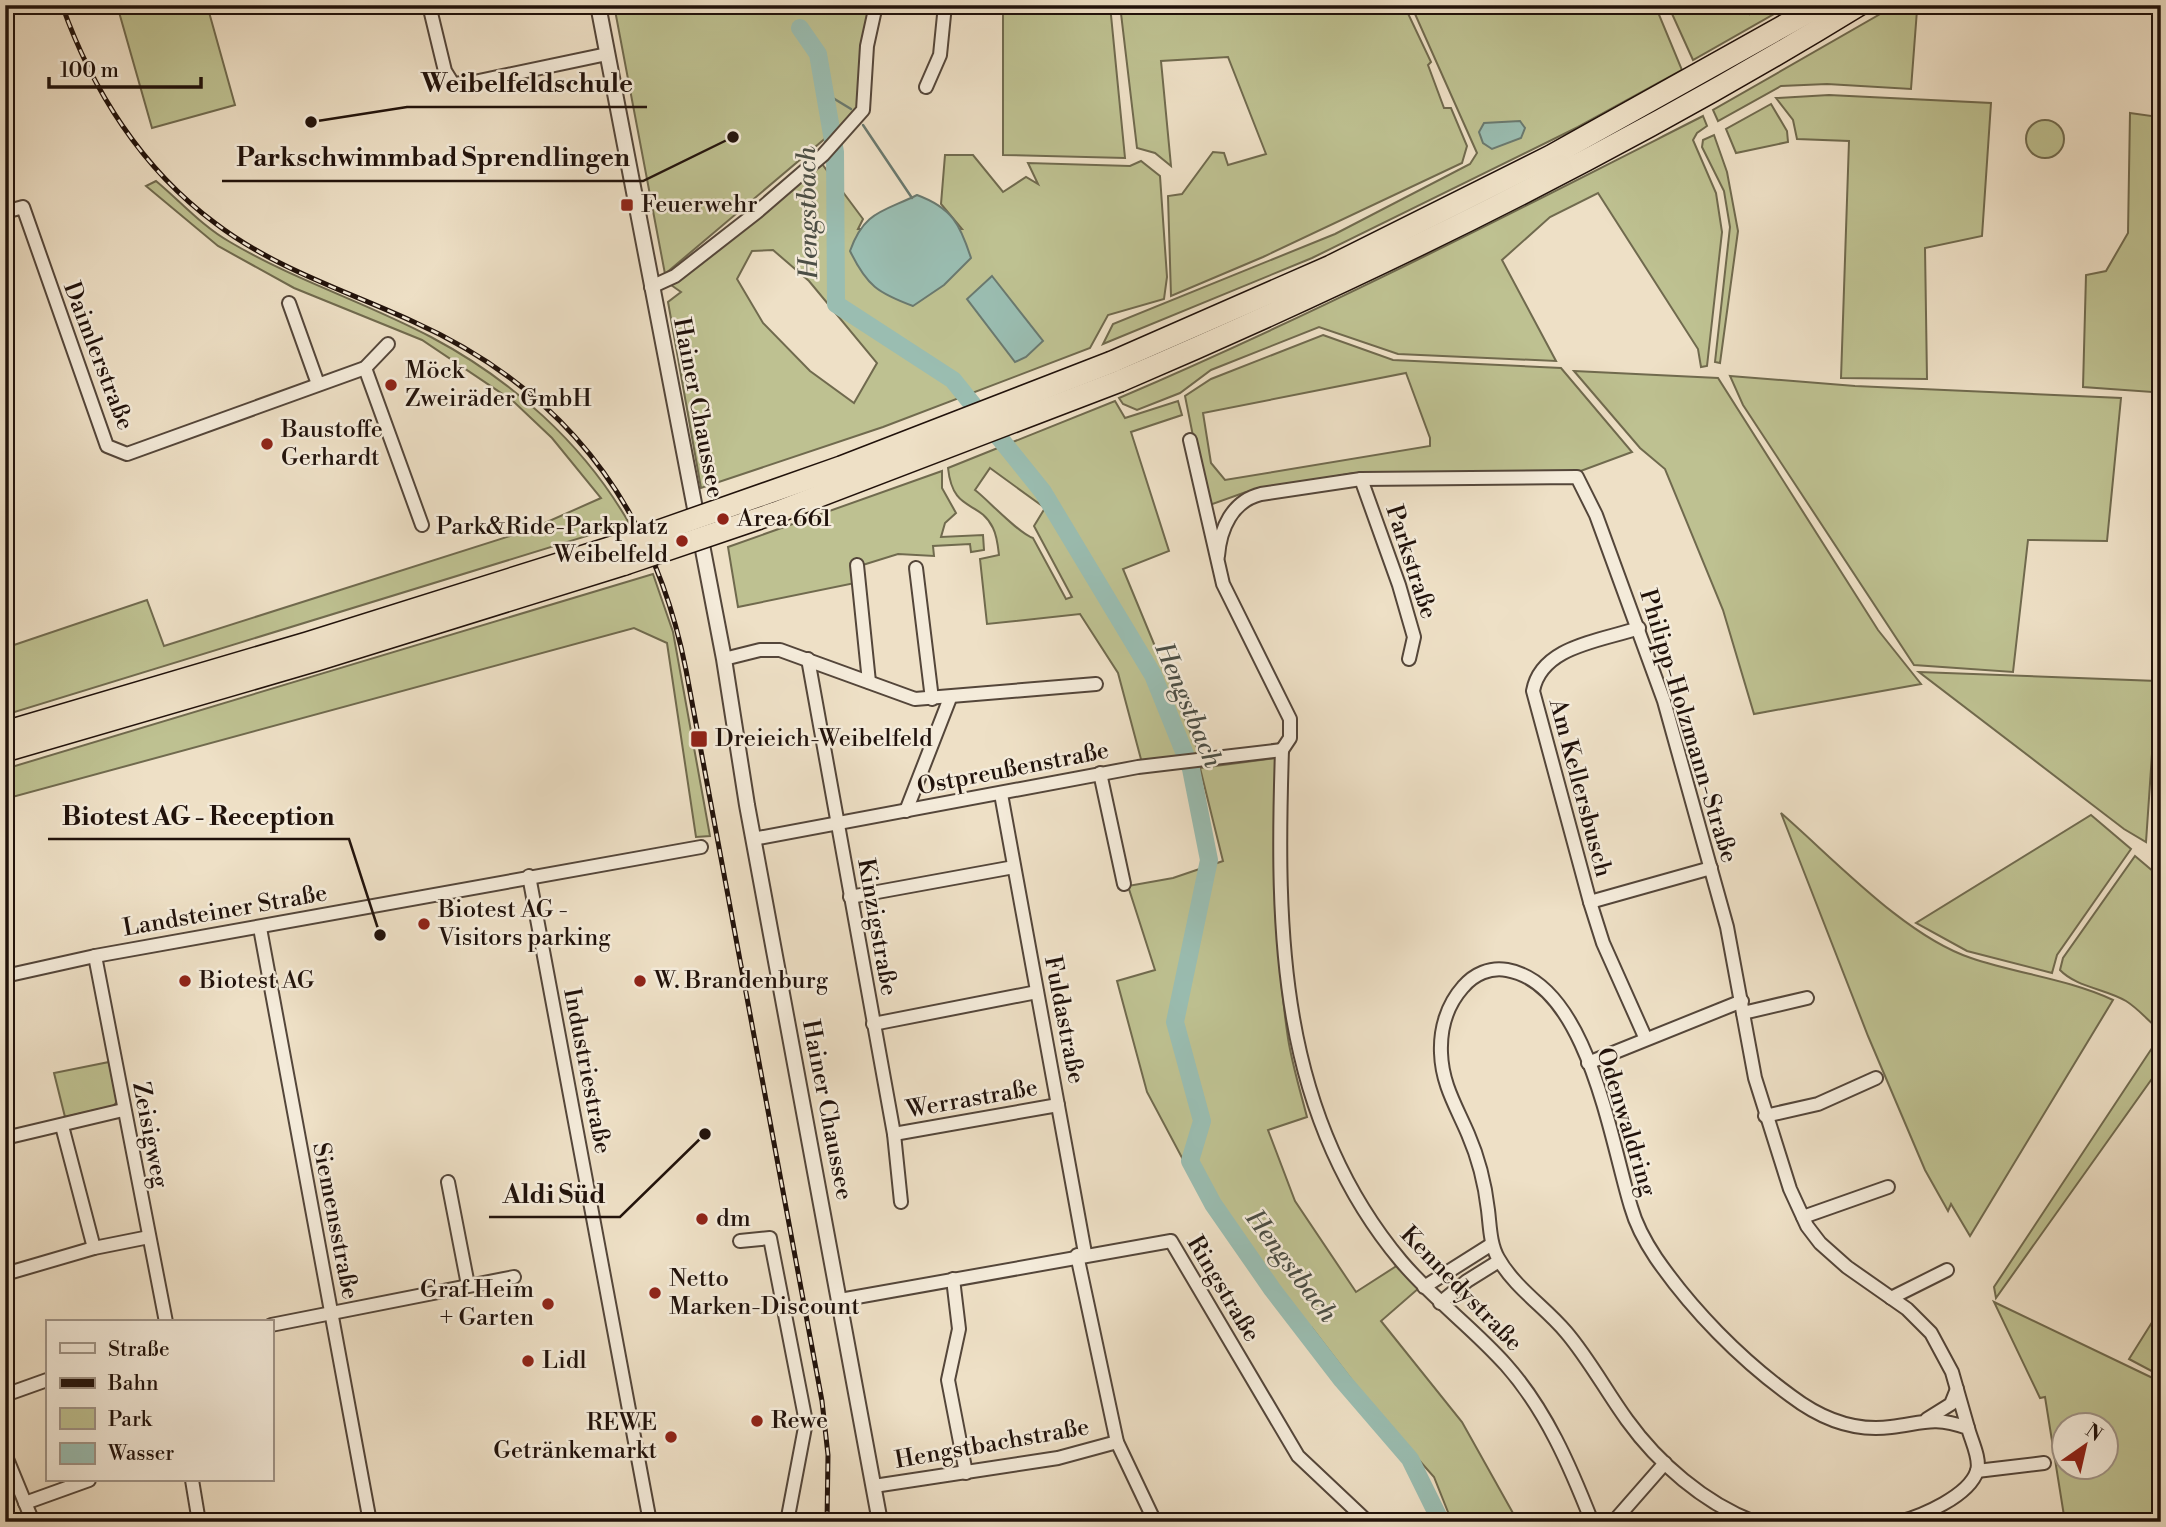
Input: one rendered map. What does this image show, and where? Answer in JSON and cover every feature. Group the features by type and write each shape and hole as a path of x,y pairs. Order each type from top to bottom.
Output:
{"highway":[{"path":"1116,372 1551,156 1821,5"},
{"path":"5,751 330,656 622,555 841,467 1116,372 1337,285 1562,174 1724,85 1859,5"},
{"path":"5,732 307,643 622,555"}],"street":[{"path":"429,5 445,71 453,84 607,54"},
{"name":"Hainer Chaussee","path":"598,5 724,659 753,839 880,1522"},
{"path":"651,287 675,276 757,212 833,144 863,110 867,46 876,5"},
{"path":"926,87 940,55 946,5"},
{"name":"Daimlerstraße","path":"5,212 23,207 107,446 127,454 365,368 388,344"},
{"path":"289,303 318,384"},
{"path":"365,368 422,525"},
{"name":"Philipp-Holzmann-Straße","path":"1190,440 1203,504 1227,593 1286,707 1290,738 1282,750"},
{"name":"Philipp-Holzmann-Straße","path":"1218,556 1228,519 1247,499 1261,494 1361,479 1577,477 1596,515 1664,701 1727,927 1765,1116 1803,1217 1813,1235 1833,1256 1891,1298 1931,1333 1948,1361 1968,1428"},
{"name":"Parkstraße","path":"1361,479 1399,585 1413,637 1409,659"},
{"path":"857,565 869,682"},
{"path":"916,568 932,699"},
{"name":"Am Kellersbusch","path":"1639,628 1552,657 1536,676 1533,691 1603,943 1645,1037"},
{"path":"724,659 770,649 808,659 915,699 1097,684"},
{"name":"Kinzigstraße","path":"808,659 894,1134 901,1202"},
{"path":"906,811 950,698"},
{"name":"Ostpreußenstraße","path":"753,839 1100,774 1282,750"},
{"name":"Kennedystraße","path":"1282,750 1283,950 1293,1025 1303,1072 1321,1131 1341,1173 1382,1238 1424,1287 1504,1363 1538,1409 1561,1447 1592,1522"},
{"path":"1100,774 1124,884"},
{"name":"Fuldastraße","path":"1001,794 1058,1105 1081,1254 1117,1442 1156,1522"},
{"name":"Landsteiner Straße","path":"5,976 95,956 260,928 529,876 701,848"},
{"path":"850,897 1014,867"},
{"name":"Am Kellersbusch","path":"1590,902 1711,868"},
{"name":"Industriestraße","path":"529,876 650,1522"},
{"name":"Siemensstraße","path":"260,928 370,1522"},
{"name":"Zeisigweg","path":"95,956 166,1320"},
{"name":"Odenwaldring","path":"1754,1522 1727,1509 1665,1464 1626,1419 1564,1329 1499,1261 1492,1244 1479,1168 1442,1070 1441,1037 1450,1007 1462,988 1482,972 1500,969 1517,972 1536,982 1557,1005 1588,1063 1636,1223 1657,1259 1722,1337 1773,1382 1823,1416 1842,1423 1873,1428 1924,1419 1951,1404 1958,1389"},
{"path":"873,1024 1037,992"},
{"path":"1588,1063 1645,1037 1743,1007 1807,999"},
{"path":"1765,1116 1818,1104 1876,1079"},
{"name":"Werrastraße","path":"894,1134 1058,1105"},
{"path":"5,1138 123,1110"},
{"path":"62,1126 94,1248"},
{"path":"449,1182 468,1285"},
{"path":"1803,1217 1888,1187"},
{"path":"5,1275 94,1248 149,1237"},
{"path":"740,1241 770,1238 806,1422 787,1522"},
{"name":"Ringstraße","path":"840,1300 1081,1254 1171,1241 1295,1452 1368,1522"},
{"path":"1424,1287 1492,1244"},
{"path":"1440,1303 1467,1280 1499,1261"},
{"path":"1891,1298 1947,1270"},
{"path":"273,1325 513,1277"},
{"path":"953,1279 959,1329 948,1380 966,1473"},
{"path":"5,1395 46,1380"},
{"name":"Odenwaldring","path":"1924,1419 1968,1428"},
{"path":"1968,1428 1977,1460 1977,1471"},
{"name":"Hengstbachstraße","path":"874,1486 1058,1458 1117,1442"},
{"path":"5,1454 33,1522"},
{"path":"1617,1522 1616,1519 1665,1464"},
{"path":"1899,1522 1949,1500 1977,1471 2044,1464"},
{"path":"25,1503 83,1482"},
{"path":"191,1482 200,1522"}],"green space":[{"path":"117,5 207,5 235,105 152,128"},
{"path":"614,5 872,5 861,46 860,109 665,274"},
{"path":"1003,5 1110,5 1125,158 1003,155"},
{"path":"1120,5 1404,5 1431,62 1428,65 1444,108 1451,108 1467,146 1462,163 1263,257 1171,296 1168,196 1182,194 1213,152 1224,153 1228,165 1266,154 1228,57 1161,61 1171,166 1155,153 1137,148"},
{"path":"1411,5 1655,5 1682,70 1578,127 1312,258 1103,344 1113,324 1335,234 1470,164 1477,153"},
{"path":"1668,5 1747,5 1750,14 1764,5 1790,5 1693,60"},
{"path":"1896,5 1926,5 1917,10 1911,89 1827,84 1781,86 1718,121 1713,110"},
{"path":"1829,95 1991,103 1982,236 1925,248 1927,379 1841,378 1849,141 1797,139 1793,120 1776,98"},
{"path":"1771,104 1787,131 1788,142 1736,153 1726,129"},
{"path":"2130,113 2159,117 2152,392 2083,387 2086,275 2106,271 2128,233"},
{"path":"1703,116 1707,126 1697,133 1693,140 1716,193 1722,232 1707,366 1701,367 1698,349 1598,193 1550,217 1502,260 1556,361 1398,354 1319,327 1211,370 1180,393 1137,410 1123,404 1119,398 1340,297"},
{"path":"2045,120 2058,126 2064,139 2058,152 2045,158 2032,152 2026,139 2032,126"},
{"path":"1714,135 1727,172 1738,231 1720,363 1715,362 1730,227 1724,191 1702,147 1703,140"},
{"path":"945,155 973,155 1003,192 1026,177 1038,184 1028,163 1130,166 1141,161 1160,176 1167,277 1164,299 1108,315 1090,348 883,427 701,488 668,302 681,292 671,285 822,164 863,219 858,229 962,229 941,204","holes":["773,250 809,281 877,363 854,403 810,371 763,323 737,279 752,251"]},
{"path":"156,181 220,236 254,256 431,337 490,373 543,416 567,440 611,494 629,523 5,715 5,648 147,600 164,646 529,530 601,498 552,438 513,401 422,340 294,288 218,246 146,186"},
{"path":"1323,335 1393,360 1561,368 1632,452 1578,472 1354,473 1246,492 1207,506 1185,396 1211,379","holes":["1406,373 1430,438 1430,446 1225,480 1211,463 1203,413"]},
{"path":"1574,371 1718,378 1878,630 1921,684 1754,714 1723,610 1665,469 1640,448"},
{"path":"1730,376 1855,386 2121,398 2107,541 2028,540 2013,672 1914,665 1743,405"},
{"path":"1115,401 1125,418 1178,401 1182,415 1131,432 1169,551 1123,569 1200,755 1142,763 1118,673 1080,614 987,624 980,559 999,555 996,538 987,519 955,493 948,468","holes":["990,468 1045,508 1034,526 1072,597 1066,599 1033,538 1020,530 975,490"]},
{"path":"942,471 942,488 956,513 945,523 941,537 983,535 984,550 971,552 970,544 933,546 934,556 898,554 853,568 855,583 738,607 728,547"},
{"path":"653,574 673,632 710,836 696,837 667,643 634,628 5,799 5,769"},
{"path":"1919,672 2157,681 2146,842 2124,829"},
{"path":"1276,758 1278,933 1283,1003 1296,1077 1307,1117 1268,1130 1295,1201 1356,1292 1398,1265 1419,1288 1381,1321 1462,1422 1518,1522 1452,1522 1434,1477 1374,1409 1312,1328 1304,1338 1213,1216 1147,1092 1117,981 1155,970 1128,886 1173,878 1223,861 1200,768"},
{"path":"1781,813 1871,894 1921,933 1971,958 2078,987 2113,1000 1970,1236 1951,1204 1948,1211 1925,1170 1868,1036"},
{"path":"2091,815 2131,849 2057,955 2052,973 1967,951 1916,923"},
{"path":"2135,856 2161,878 2161,1031 2126,1001 2074,980 2060,970 2063,958"},
{"path":"2158,1039 2161,1066 1996,1298 1994,1287"},
{"path":"109,1062 117,1102 113,1106 65,1117 54,1073"},
{"path":"1994,1302 2161,1382 2161,1522 2065,1522 2059,1482 2120,1482 2120,1412 2050,1412 2050,1428 2045,1397 2040,1398"},
{"path":"2161,1308 2161,1376 2129,1359"}],"water":[{"path":"1520,121 1525,128 1521,138 1492,149 1483,143 1479,132 1484,123"},
{"path":"917,195 939,206 953,219 971,258 944,285 913,306 875,287 862,273 850,251 868,220"},
{"path":"992,276 1043,341 1026,357 1015,362 967,299"}],"waterway":[{"name":"Hengstbach","path":"800,28 818,54 835,152 836,304 953,380 1043,492 1153,675 1191,769 1209,860 1175,1022 1202,1121 1190,1161 1213,1204 1272,1289 1342,1380 1410,1459 1441,1522"},
{"path":"823,92 851,109"},
{"path":"863,125 912,198"}],"railway":[{"path":"62,5 88,67 122,126 142,153 189,202 262,254 414,322 468,350 516,382 558,419 595,460 626,506 651,556 671,611 686,670 822,1401 828,1455 827,1522"}],"place":[{"name":"Weibelfeldschule","path":"311,122"},
{"name":"Parkschwimmbad Sprendlingen","path":"733,137"},
{"name":"Feuerwehr","path":"627,205"},
{"name":"Möck Zweiräder GmbH","path":"391,385"},
{"name":"Baustoffe Gerhardt","path":"267,444"},
{"name":"Area 661","path":"723,519"},
{"name":"Park&Ride-Parkplatz Weibelfeld","path":"682,541"},
{"name":"Dreieich-Weibelfeld","path":"699,739"},
{"name":"Biotest AG - Visitors parking","path":"424,924"},
{"name":"Biotest AG - Reception","path":"380,935"},
{"name":"Biotest AG","path":"185,981"},
{"name":"W. Brandenburg","path":"640,981"},
{"name":"Aldi Süd","path":"705,1134"},
{"name":"dm","path":"702,1219"},
{"name":"Netto Marken-Discount","path":"655,1293"},
{"name":"Graf Heim + Garten","path":"548,1304"},
{"name":"Lidl","path":"528,1361"},
{"name":"Rewe","path":"757,1421"},
{"name":"REWE Getränkemarkt","path":"671,1437"}]}
